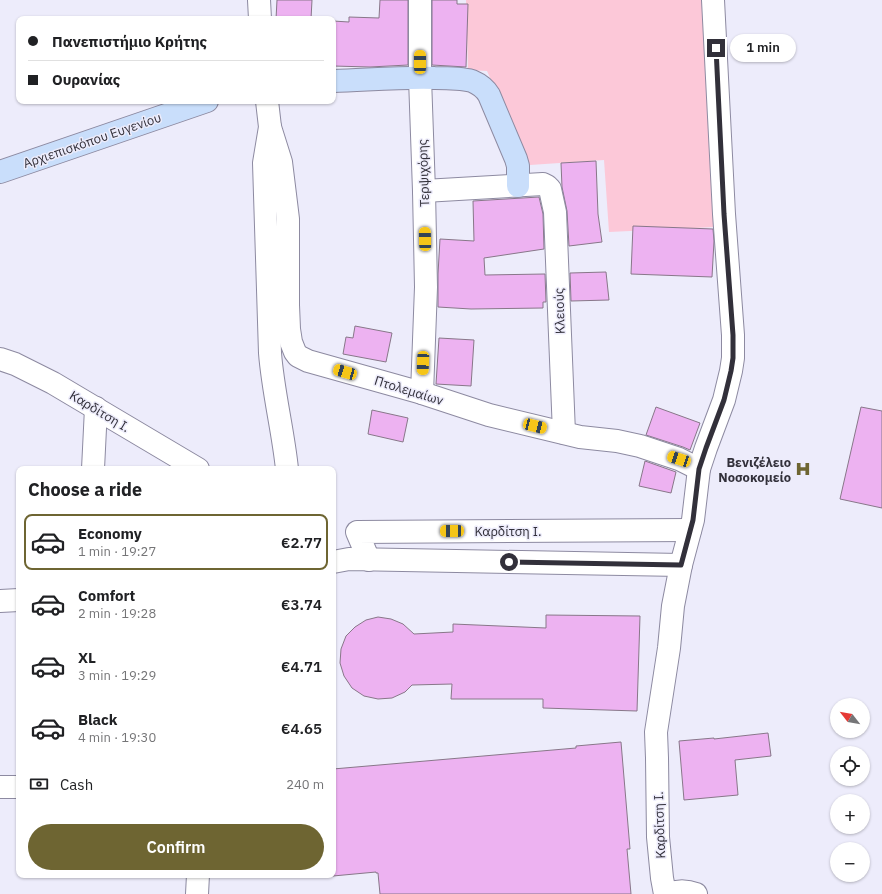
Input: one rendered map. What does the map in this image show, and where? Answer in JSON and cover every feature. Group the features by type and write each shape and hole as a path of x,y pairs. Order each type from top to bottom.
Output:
{"street":[{"path":"259,0 260,16"},
{"name":"Τερψιχόρης","path":"420,0 420,78 426,287 422,393"},
{"name":"Καρδίτση Ι.","path":"665,894 658,837 656,732 669,648 673,606 681,565 693,520 698,476 729,382 733,346 724,214 714,0"},
{"path":"336,81 452,78 478,84 486,90 516,159 518,166 518,186 424,191"},
{"name":"Αρχιεπισκόπου Ευγενίου","path":"0,172 198,104"},
{"path":"267,104 270,127 281,162 288,219 288,305 289,329 293,347 270,353"},
{"path":"270,127 264,163 270,353 271,370 287,466"},
{"name":"Κλειούς","path":"518,186 543,184 550,188 555,212 564,433"},
{"name":"Πτολεμαίων","path":"293,347 298,356 308,361 422,393 489,415 580,437 629,443 679,459 698,476"},
{"name":"Καρδίτση Ι.","path":"0,359 38,375 193,466"},
{"path":"93,466 96,408"},
{"name":"Καρδίτση Ι.","path":"369,560 358,532 690,530"},
{"path":"336,562 369,560 681,565"},
{"path":"0,601 16,600"},
{"path":"0,787 16,787"},
{"path":"197,894 198,878"},
{"path":"668,894 678,890 687,890 696,894"}],"shaded area":[{"path":"466,0 703,0 715,227 609,232 604,160 530,165 487,71 468,70"}],"building":[{"path":"277,0 312,0 311,16 276,16"},
{"path":"380,0 408,0 408,65 370,67 336,66 336,21 349,22 349,17 379,18"},
{"path":"432,0 457,0 457,4 468,4 466,67 432,65"},
{"path":"596,161 598,214 602,242 569,246 567,211 562,187 561,163"},
{"path":"539,197 543,214 544,249 484,258 485,275 545,274 546,302 543,302 543,308 471,309 438,307 440,239 474,241 473,201"},
{"path":"633,226 713,229 714,241 712,277 631,274"},
{"path":"606,272 609,300 571,301 570,273"},
{"path":"355,326 392,333 386,362 343,354 346,337 353,338"},
{"path":"439,338 474,340 471,386 436,384"},
{"path":"656,407 700,423 690,450 646,435"},
{"path":"861,407 882,411 882,508 840,499"},
{"path":"372,410 408,418 403,442 368,434"},
{"path":"645,461 676,472 671,493 639,486"},
{"path":"546,615 640,616 637,711 543,708 543,699 451,699 452,684 412,685 405,692 392,698 378,699 364,696 352,688 344,676 340,663 341,649 346,636 355,627 366,620 378,617 391,619 403,624 414,634 453,632 453,624 546,628"},
{"path":"768,733 771,756 735,760 738,795 684,800 679,741"},
{"path":"621,742 630,849 627,849 631,894 380,894 378,873 376,872 336,876 336,769 576,748 576,746"}],"place":[{"name":"Βενιζέλειο Νοσοκομείο","path":"803,469"}],"route":[{"path":"509,562 681,565 693,520 699,469 724,400 733,358 733,335 727,267 716,48"}]}
